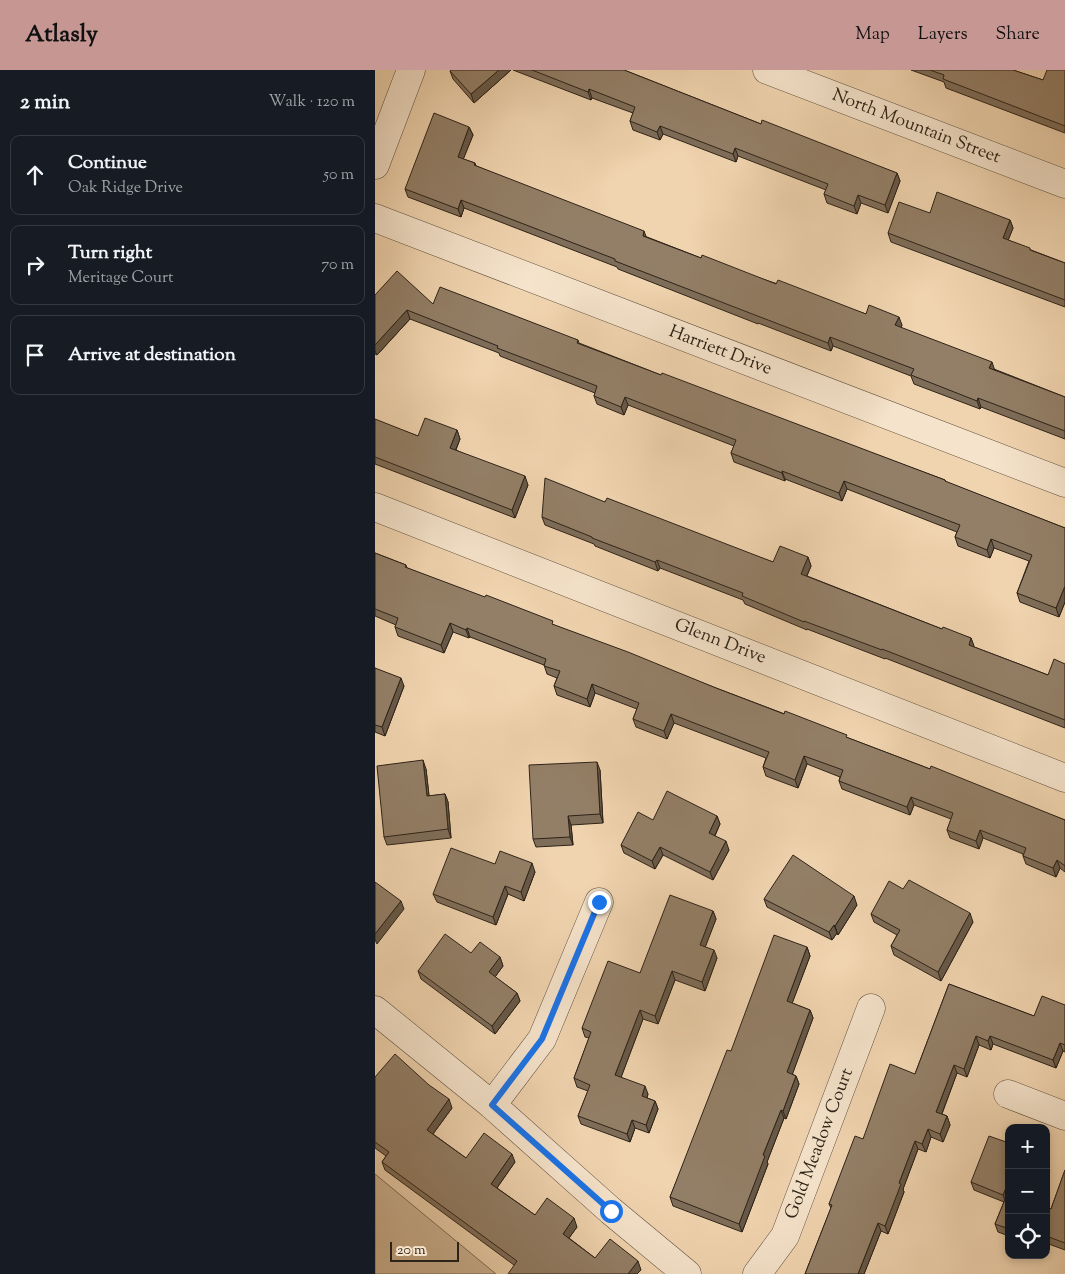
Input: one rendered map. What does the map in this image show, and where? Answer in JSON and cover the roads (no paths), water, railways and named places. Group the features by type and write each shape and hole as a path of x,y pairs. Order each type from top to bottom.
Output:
{"street":[{"path":"375,165 411,70"},
{"name":"North Mountain Street","path":"767,70 1065,184"},
{"name":"Harriett Drive","path":"375,218 1065,483"},
{"name":"Glenn Drive","path":"375,507 1065,778"},
{"path":"492,1105 542,1039 599,902"},
{"name":"Gold Meadow Court","path":"757,1274 785,1236 871,1008"},
{"path":"375,1010 492,1105 611,1211 687,1274"},
{"path":"1007,1094 1065,1116"}]}
